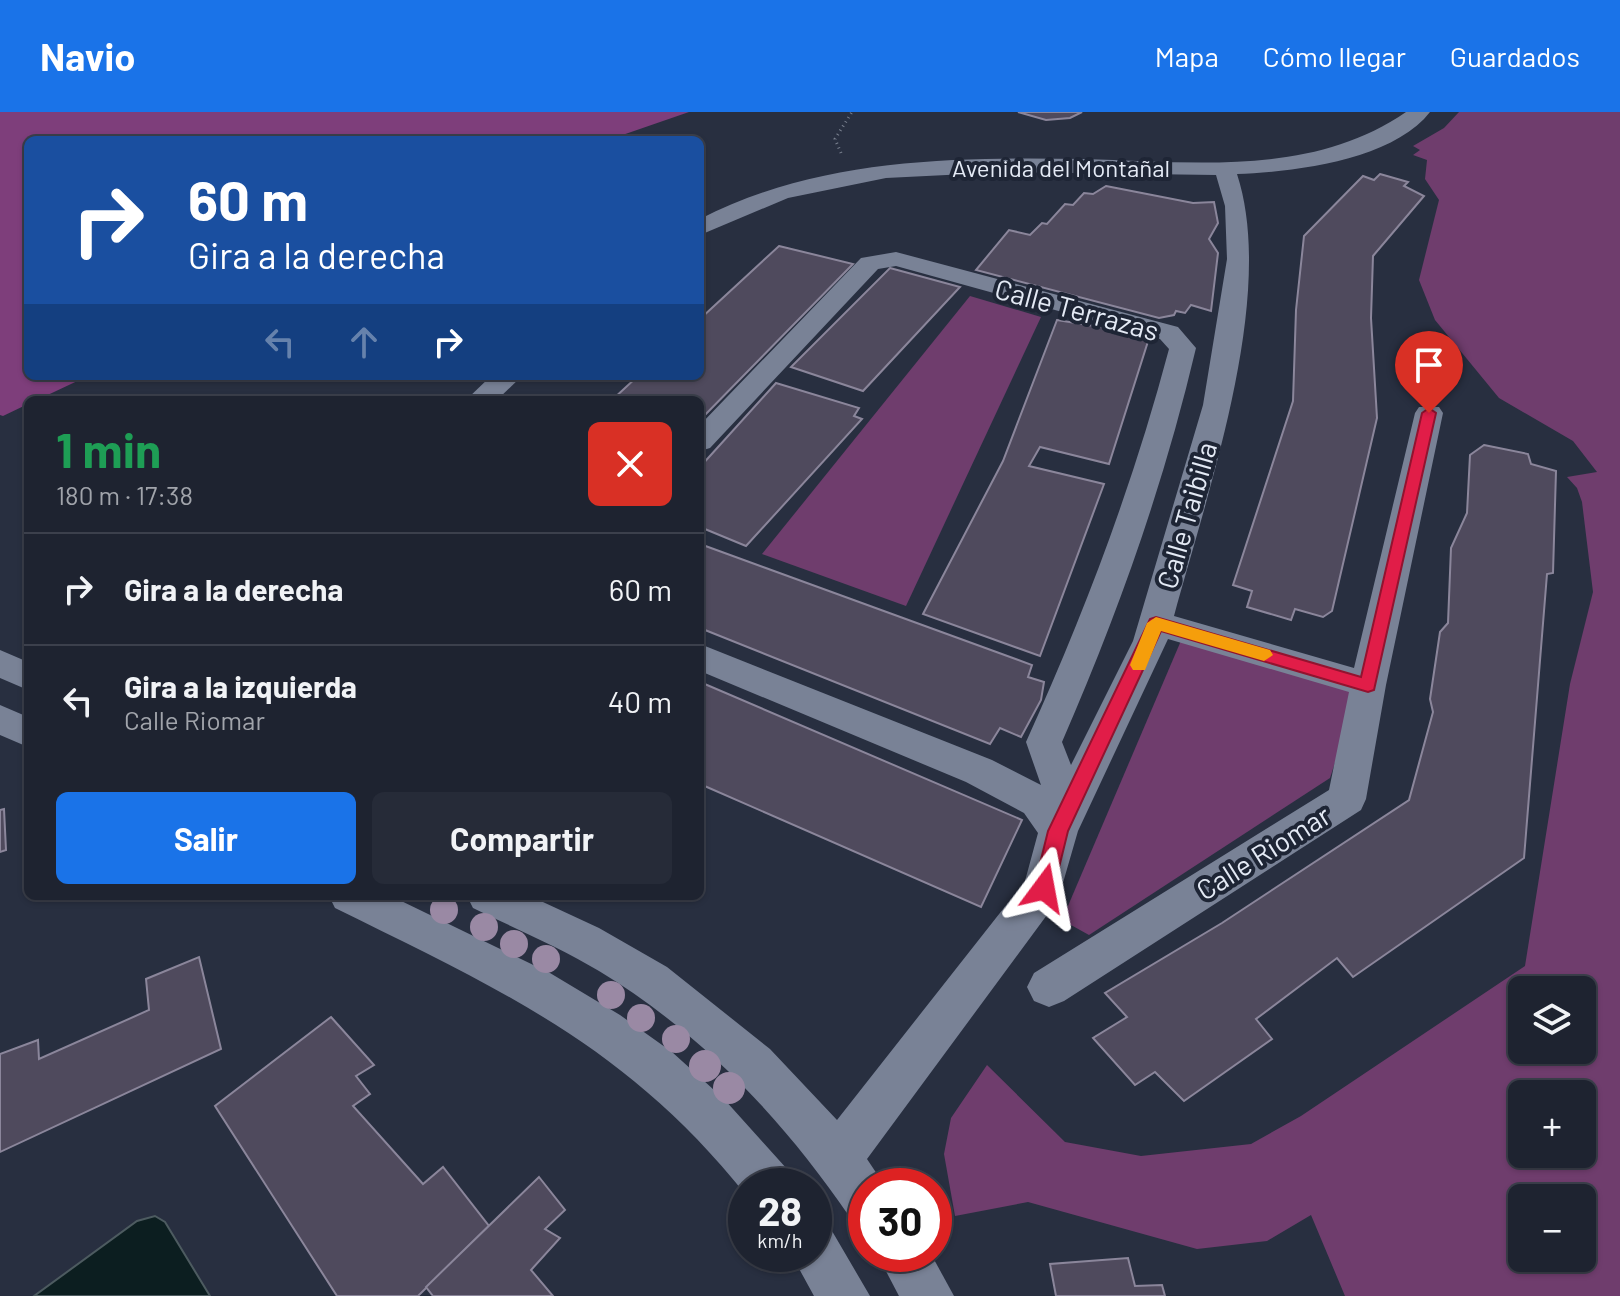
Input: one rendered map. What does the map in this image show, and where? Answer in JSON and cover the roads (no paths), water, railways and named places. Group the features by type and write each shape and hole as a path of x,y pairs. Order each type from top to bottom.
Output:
{"street":[{"name":"Avenida del Montañal","path":"704,226 759,199 851,178 926,168 1224,167 1292,162 1349,152 1402,128 1420,112"},
{"name":"Calle Taibilla","path":"839,1157 1044,888 1063,820 1156,623 1217,405 1239,259 1236,206 1224,167"},
{"name":"Calle Terrazas","path":"704,438 870,263 896,259 1169,333 1183,348 1169,408 1080,661 1044,742"},
{"path":"485,396 503,380"},
{"name":"Calle Riomar","path":"1049,987 1347,799 1368,685 1429,413"},
{"path":"1156,623 1368,685"},
{"path":"704,659 979,771 1038,802 1063,820"},
{"path":"0,663 24,675"},
{"path":"979,771 1014,765 1044,742 1063,820"},
{"path":"358,900 550,997 638,1052 701,1108 754,1168"},
{"path":"496,900 615,958 672,996 729,1043 839,1157 848,1171"},
{"path":"829,1272 844,1296"},
{"path":"913,1272 928,1296"}]}
